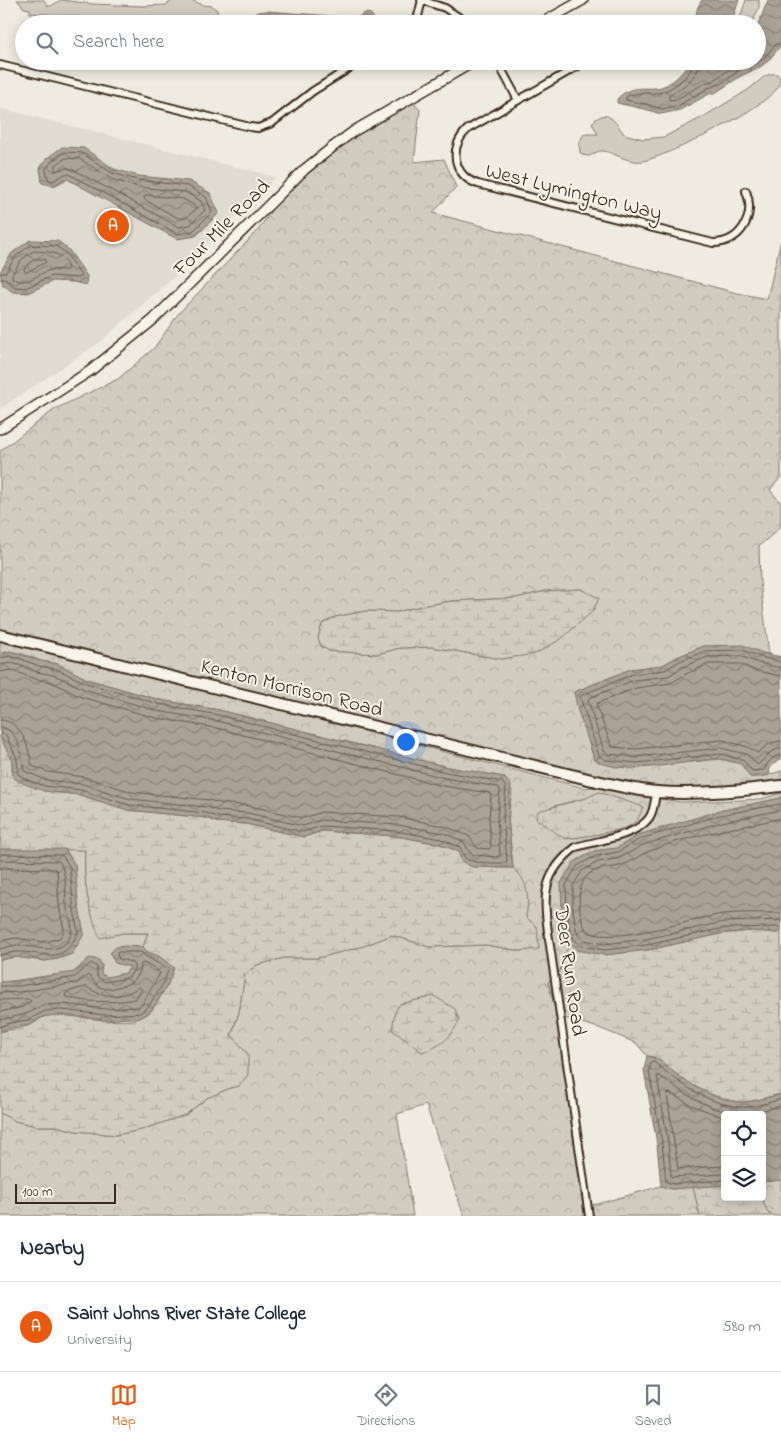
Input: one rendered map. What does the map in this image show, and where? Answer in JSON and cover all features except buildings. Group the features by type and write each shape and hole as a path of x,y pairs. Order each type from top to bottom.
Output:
{"main road":[{"path":"556,15 583,0"},
{"name":"Four Mile Road","path":"0,428 90,371 151,322 292,182 334,146 369,122 459,70"},
{"name":"Kenton Morrison Road","path":"0,635 578,777 634,789 656,792 685,792 781,786"}],"street":[{"path":"418,15 422,0 445,8 456,15"},
{"path":"0,65 15,69"},
{"path":"20,70 258,128 272,123 313,91 347,70"},
{"path":"502,70 518,100 572,70"},
{"name":"West Lymington Way","path":"518,100 468,130 458,140 455,153 457,166 465,178 472,182 713,243 727,242 734,238 744,227 749,209 746,191"},
{"name":"Deer Run Road","path":"589,1216 548,932 545,895 548,882 554,871 576,847 629,833 640,827 650,817 656,792"}],"shaded area":[{"path":"0,108 276,177 176,275 100,342 0,409"}],"green space":[{"path":"17,0 44,0 48,6 61,0 93,4 143,6 166,5 173,0 191,0 203,5 212,6 217,10 218,15 58,15 30,13 30,9 24,8"},
{"path":"746,0 759,0 759,7 756,15 741,15"},
{"path":"777,74 780,78 779,85 757,105 694,141 656,157 637,161 603,151 589,156 582,155 580,152 579,143 584,134 598,134 592,123 597,118 606,116 610,118 624,134 643,139 664,137 703,117 748,90 765,76"},
{"path":"412,101 420,110 414,162 444,159 456,187 433,213 733,292 767,299 781,240 781,477 770,490 781,503 781,525 759,546 760,582 769,654 704,646 663,665 631,669 574,692 594,760 637,768 720,759 741,764 750,777 762,777 781,771 781,780 708,787 634,785 0,631 0,451 55,409 118,379 154,348 179,313 259,229 277,201 308,172 357,134","holes":["580,589 501,659 432,647 400,648 376,654 329,651 321,646 318,638 322,624 335,617 366,611 397,612 452,601 516,598 546,591"]},
{"path":"580,589 599,598 593,611 561,639 535,654 501,659 432,647 400,648 377,654 329,651 321,646 318,638 322,624 335,617 366,611 397,612 452,601 516,598 546,591"},
{"path":"0,638 585,788 593,787 680,802 761,799 781,793 781,798 719,811 638,835 617,848 594,851 571,943 560,971 548,982 557,1016 583,1206 597,1204 661,1186 672,1189 693,1187 700,1216 464,1216 426,1105 397,1114 413,1216 0,1216 0,1113 15,1121 36,1126 55,1126 76,1131 116,1135 141,1130 185,1115 207,1098 239,1086 231,1037 239,1012 245,974 257,965 284,958 318,958 364,946 392,935 429,947 486,945 520,951 539,948 536,927 526,917 527,904 523,884 513,868 508,818 512,791 504,777 448,767 219,710 160,700 87,679 58,664 41,661 10,651 0,653","holes":["586,798 626,828 594,835 566,838 536,819 554,806"]},
{"path":"0,736 12,761 12,770 44,791 80,795 128,810 206,818 216,822 246,824 304,837 322,831 396,836 440,844 497,868 513,868 522,878 527,890 526,917 537,927 539,949 520,951 486,945 429,947 392,935 364,946 318,958 284,958 257,965 245,974 239,1012 231,1036 234,1037 248,1055 248,1075 239,1086 207,1098 185,1115 141,1130 116,1135 76,1131 55,1126 36,1126 15,1121 0,1113 0,1032 27,1026 47,1016 72,1016 117,1021 143,1017 152,1010 168,984 159,957 148,952 143,947 148,933 123,933 100,938 92,917 87,895 85,850 0,849 2,813 0,811"},
{"path":"599,792 643,807 637,821 626,828 565,839 536,819 538,811 586,798"},
{"path":"65,849 85,850 87,894 92,916 100,937 123,933 148,933 143,947 116,947 110,953 130,967 126,973 107,978 97,974 71,973 0,982 0,960 15,957 45,961 84,934 78,903 75,865"},
{"path":"753,931 777,933 781,931 781,1094 744,1102 731,1101 714,1096 683,1079 659,1060 647,1056 636,1043 599,1028 557,1016 548,982 560,971 571,943 577,950 604,955 648,950 725,933"},
{"path":"434,996 455,1009 459,1021 452,1033 444,1041 422,1052 392,1030 395,1012 400,1004"},
{"path":"781,1180 781,1216 772,1215 764,1205 762,1201 766,1201 766,1182"},
{"path":"721,1185 721,1201 763,1201 768,1213 772,1216 700,1216 693,1187"}],"water":[{"path":"702,0 739,0 734,15 696,15"},
{"path":"768,0 781,0 781,45 766,62 766,15 762,15"},
{"path":"267,11 318,15 252,15"},
{"path":"684,70 754,70 715,93 711,93 680,110 661,114 617,103 617,99 631,90 662,87 672,82"},
{"path":"62,147 84,148 114,169 139,176 189,181 210,193 219,213 196,236 177,239 67,179 54,186 42,183 40,168 47,158"},
{"path":"30,240 58,241 69,250 87,276 86,285 53,281 28,293 13,292 3,285 0,272 12,253"},
{"path":"742,645 781,657 781,758 770,768 769,775 750,777 741,764 721,759 638,768 623,768 595,760 578,711 574,692 631,669 663,665 704,646"},
{"path":"10,651 41,661 58,664 87,679 160,700 219,710 448,767 504,777 511,785 508,818 513,868 472,867 461,861 458,851 440,844 396,836 322,831 304,837 246,824 216,822 206,818 128,810 80,795 44,791 25,784 13,778 12,761 0,736 0,655"},
{"path":"781,798 781,931 777,933 753,931 725,933 648,950 604,955 577,950 570,942 565,932 561,883 574,862 594,851 617,848 638,835 719,811"},
{"path":"0,849 65,849 75,865 78,903 84,934 72,954 45,961 15,957 0,960"},
{"path":"116,947 143,947 148,952 159,956 174,968 168,984 151,1011 142,1017 106,1020 61,1015 45,1016 30,1025 0,1032 0,982 74,972 89,958 99,960 102,966 101,974 107,977 126,973 130,967 115,963 110,953"},
{"path":"647,1056 651,1056 690,1084 714,1096 731,1101 760,1100 781,1094 781,1180 766,1182 766,1111 721,1111 721,1185 672,1189 661,1186 657,1144 644,1070"}],"place":[{"name":"Saint Johns River State College","path":"113,226"}]}
